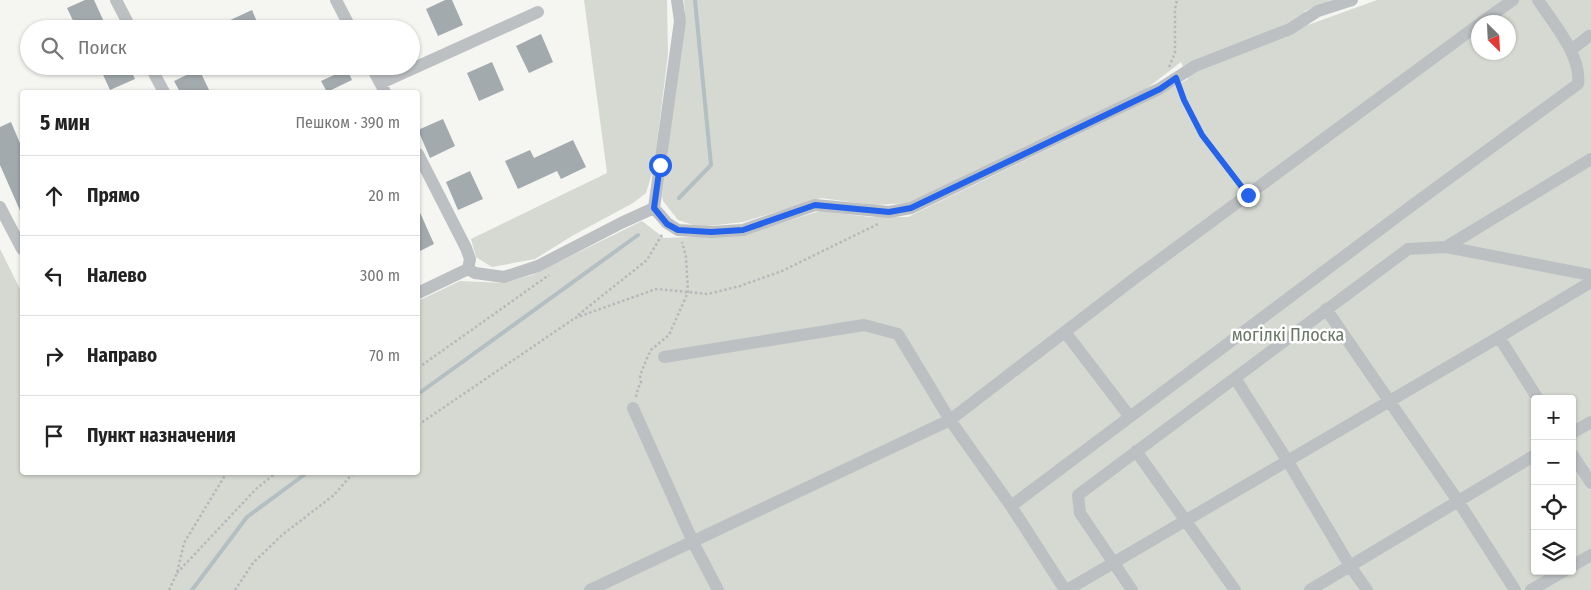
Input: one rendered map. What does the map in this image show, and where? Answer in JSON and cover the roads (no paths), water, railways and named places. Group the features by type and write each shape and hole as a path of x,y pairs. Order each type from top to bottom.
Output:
{"street":[{"path":"116,0 126,20"},
{"path":"336,0 346,20"},
{"path":"654,208 680,21 677,0"},
{"path":"654,208 672,227 711,232 743,230 815,205 889,212 911,208 1160,89 1195,66 1290,29 1318,11 1352,0"},
{"path":"1492,15 1513,0"},
{"path":"1538,0 1571,50 1580,74 1578,84"},
{"path":"420,70 538,12"},
{"path":"590,590 950,420 1248,195 1471,30"},
{"path":"1571,50 1588,36 1591,36"},
{"path":"1011,506 1591,73"},
{"path":"155,75 163,90"},
{"path":"376,75 383,88 410,75"},
{"path":"420,158 466,248 470,259 468,269"},
{"path":"1446,247 1591,159"},
{"path":"0,207 20,245"},
{"path":"468,269 475,273 504,277 538,266 654,208"},
{"path":"1132,590 1080,513 1078,495 1408,249 1446,247 1591,275"},
{"path":"420,292 468,269"},
{"path":"664,357 864,325 898,334 950,420 1011,506 1066,590 1591,282"},
{"path":"1326,309 1458,501 1515,590"},
{"path":"1065,332 1130,417"},
{"path":"1499,337 1535,395"},
{"path":"1235,378 1287,460 1350,566 1367,590"},
{"path":"633,408 693,542 718,590"},
{"path":"1576,431 1591,422"},
{"path":"1136,451 1187,520 1235,590"},
{"path":"1310,590 1531,457"},
{"path":"1576,460 1591,483"},
{"path":"1576,564 1591,556"},
{"path":"1531,590 1557,575"}],"waterway":[{"path":"679,198 711,165 695,0"},
{"path":"420,393 638,235"},
{"path":"192,590 247,517 304,475"}],"park label":[{"name":"могілкі Плоска","path":"1288,335"}]}
